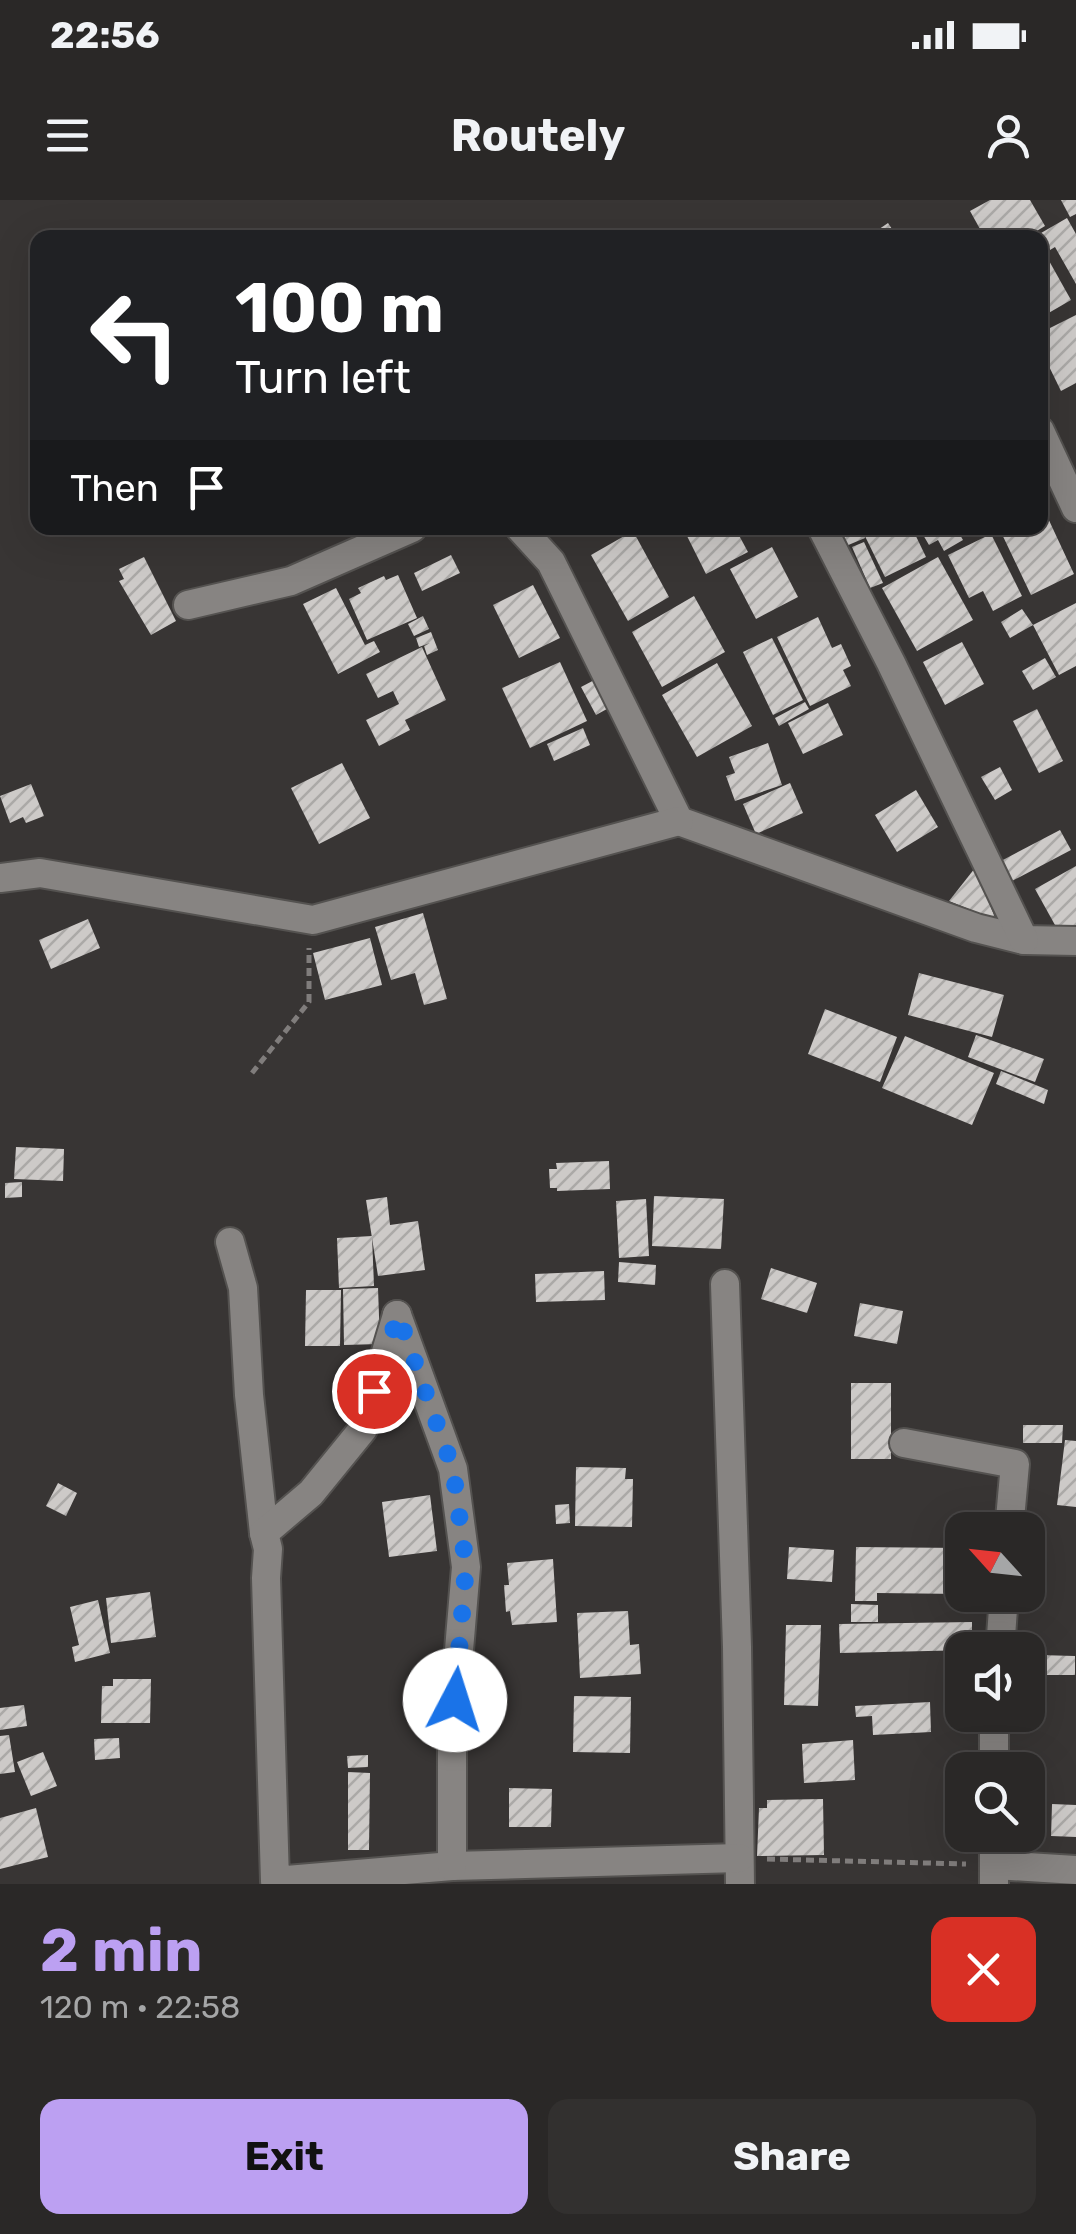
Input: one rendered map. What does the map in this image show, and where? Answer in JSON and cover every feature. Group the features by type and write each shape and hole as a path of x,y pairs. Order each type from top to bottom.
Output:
{"street":[{"path":"1048,448 1076,508"},
{"path":"188,605 291,581 396,535"},
{"path":"526,535 551,562 679,821"},
{"path":"826,535 892,663 1024,940"},
{"path":"0,878 40,873 313,920 679,821 976,928 1024,940 1076,941"},
{"path":"230,1242 243,1288 249,1395 268,1550 274,1881 452,1866 740,1871 738,1647 725,1284"},
{"path":"264,1534 310,1493 363,1429 398,1315 453,1469 466,1566 452,1734 452,1866"},
{"path":"904,1443 1014,1464 1010,1512"},
{"path":"994,1874 1076,1870"}],"path":[{"path":"252,1073 309,1002 308,941 297,917"},
{"path":"740,1871 994,1874"}],"building":[{"path":"990,200 1030,200 1045,226 1038,230 981,230 970,211"},
{"path":"1061,200 1076,200 1076,214 1070,217"},
{"path":"1067,218 1076,234 1076,284 1055,247 1050,250 1046,230"},
{"path":"1048,259 1071,300 1048,313"},
{"path":"1076,315 1076,383 1061,391 1048,364 1048,329"},
{"path":"1048,518 1074,574 1031,595 1002,535 1048,535"},
{"path":"626,535 635,535 669,597 628,621 591,555"},
{"path":"686,535 739,535 748,552 706,574"},
{"path":"840,535 864,535 865,538 846,546"},
{"path":"864,535 915,535 926,557 885,577"},
{"path":"923,535 960,535 963,540 944,551 938,540 929,545"},
{"path":"992,535 1022,596 993,611 983,591 969,598 948,555"},
{"path":"864,542 883,583 870,588 852,547"},
{"path":"772,547 798,597 756,619 730,569"},
{"path":"451,555 460,573 422,591 414,573"},
{"path":"144,557 176,621 151,635 119,581 124,579 119,569"},
{"path":"938,557 973,620 917,651 882,588"},
{"path":"398,575 417,618 367,640 349,599 361,593 358,588 384,576 386,580"},
{"path":"533,585 560,638 519,658 493,605"},
{"path":"336,588 365,645 374,641 380,652 338,674 303,604"},
{"path":"694,596 725,652 662,687 632,632"},
{"path":"1076,603 1076,666 1059,675 1033,625"},
{"path":"1022,609 1033,625 1010,638 1001,622"},
{"path":"423,616 429,629 414,636 408,624"},
{"path":"818,617 832,648 841,644 851,666 843,670 851,686 810,706 777,637"},
{"path":"431,632 438,650 427,655 424,646 430,643 419,647 416,638"},
{"path":"772,638 803,700 773,715 743,652"},
{"path":"962,642 984,684 945,705 923,662"},
{"path":"422,647 446,700 405,720 410,730 379,746 366,720 399,704 393,691 378,698 366,674"},
{"path":"1045,658 1056,677 1033,690 1022,671"},
{"path":"560,662 587,721 530,748 502,688"},
{"path":"717,663 752,726 697,757 662,695"},
{"path":"602,676 616,704 596,715 581,687"},
{"path":"805,702 809,709 779,726 775,718"},
{"path":"828,703 843,735 803,754 788,723"},
{"path":"1037,709 1063,761 1039,773 1013,721"},
{"path":"583,728 590,745 554,761 547,744"},
{"path":"768,743 782,785 735,801 726,776 735,773 729,757"},
{"path":"342,763 370,818 319,844 291,788"},
{"path":"1000,767 1012,790 995,800 981,777"},
{"path":"790,783 803,813 756,834 743,804"},
{"path":"31,784 44,816 26,823 23,817 10,823 0,796"},
{"path":"916,790 938,827 897,852 875,815"},
{"path":"1060,830 1071,850 1012,881 1001,861"},
{"path":"1076,866 1076,925 1060,934 1035,889"},
{"path":"975,868 996,920 949,901"},
{"path":"423,913 447,999 424,1005 415,973 391,980 375,927"},
{"path":"88,919 100,948 51,969 39,940"},
{"path":"370,938 382,985 325,1000 313,953"},
{"path":"919,973 1004,995 992,1037 908,1015"},
{"path":"825,1009 897,1037 880,1082 808,1054"},
{"path":"976,1035 1044,1059 1035,1082 968,1057"},
{"path":"905,1036 994,1073 972,1125 882,1088"},
{"path":"1001,1071 1048,1090 1044,1104 996,1084"},
{"path":"16,1147 64,1149 63,1181 14,1179"},
{"path":"609,1161 610,1189 550,1188 549,1169 557,1169 556,1163"},
{"path":"22,1182 22,1197 5,1198 5,1183"},
{"path":"654,1196 724,1199 721,1249 652,1246"},
{"path":"387,1197 390,1225 418,1221 425,1270 378,1276 366,1200"},
{"path":"646,1199 649,1256 619,1258 616,1201"},
{"path":"372,1236 374,1286 339,1288 337,1238"},
{"path":"619,1262 656,1265 655,1285 618,1282"},
{"path":"771,1268 817,1283 807,1313 761,1299"},
{"path":"604,1271 605,1300 536,1302 535,1274"},
{"path":"378,1288 380,1344 344,1345 343,1289"},
{"path":"306,1290 341,1290 340,1346 305,1346"},
{"path":"860,1303 903,1311 897,1344 854,1336"},
{"path":"851,1383 891,1383 891,1459 851,1459"},
{"path":"1023,1425 1063,1425 1062,1443 1023,1443"},
{"path":"1065,1440 1076,1441 1076,1507 1057,1505"},
{"path":"576,1467 626,1468 625,1479 633,1479 632,1527 575,1526"},
{"path":"58,1483 77,1493 66,1516 46,1506"},
{"path":"430,1495 437,1551 389,1557 382,1502"},
{"path":"569,1504 570,1523 556,1524 555,1505"},
{"path":"789,1547 834,1550 832,1582 787,1579"},
{"path":"856,1547 945,1548 945,1594 877,1593 877,1601 855,1601"},
{"path":"553,1559 557,1622 512,1625 510,1611 506,1612 507,1563"},
{"path":"150,1592 156,1637 111,1643 106,1598"},
{"path":"98,1600 110,1653 75,1662 72,1647 79,1645 70,1607"},
{"path":"851,1604 878,1605 878,1622 851,1622"},
{"path":"628,1611 630,1645 639,1644 641,1674 580,1678 577,1613"},
{"path":"972,1622 972,1632 945,1632 945,1651 840,1653 839,1624"},
{"path":"786,1625 821,1625 818,1706 784,1705"},
{"path":"1045,1655 1075,1656 1075,1675 1045,1675"},
{"path":"113,1679 151,1679 150,1723 101,1723 102,1686 113,1686"},
{"path":"574,1696 631,1697 630,1753 573,1752"},
{"path":"930,1702 931,1732 873,1735 872,1716 856,1717 855,1706"},
{"path":"24,1705 27,1726 0,1730 0,1708"},
{"path":"9,1735 15,1772 0,1774 0,1736"},
{"path":"119,1738 120,1758 95,1760 94,1739"},
{"path":"853,1740 855,1780 804,1783 802,1744"},
{"path":"43,1752 57,1786 31,1796 17,1762"},
{"path":"368,1755 368,1767 348,1768 347,1756"},
{"path":"348,1772 370,1773 369,1850 348,1850"},
{"path":"509,1788 552,1789 551,1827 509,1827"},
{"path":"823,1799 824,1855 757,1856 759,1808 767,1808 767,1800"},
{"path":"1052,1804 1076,1805 1076,1837 1051,1836"},
{"path":"36,1808 48,1857 0,1869 0,1818"}],"route":[{"path":"374,1391 398,1315 453,1469 466,1566 455,1700"}]}
